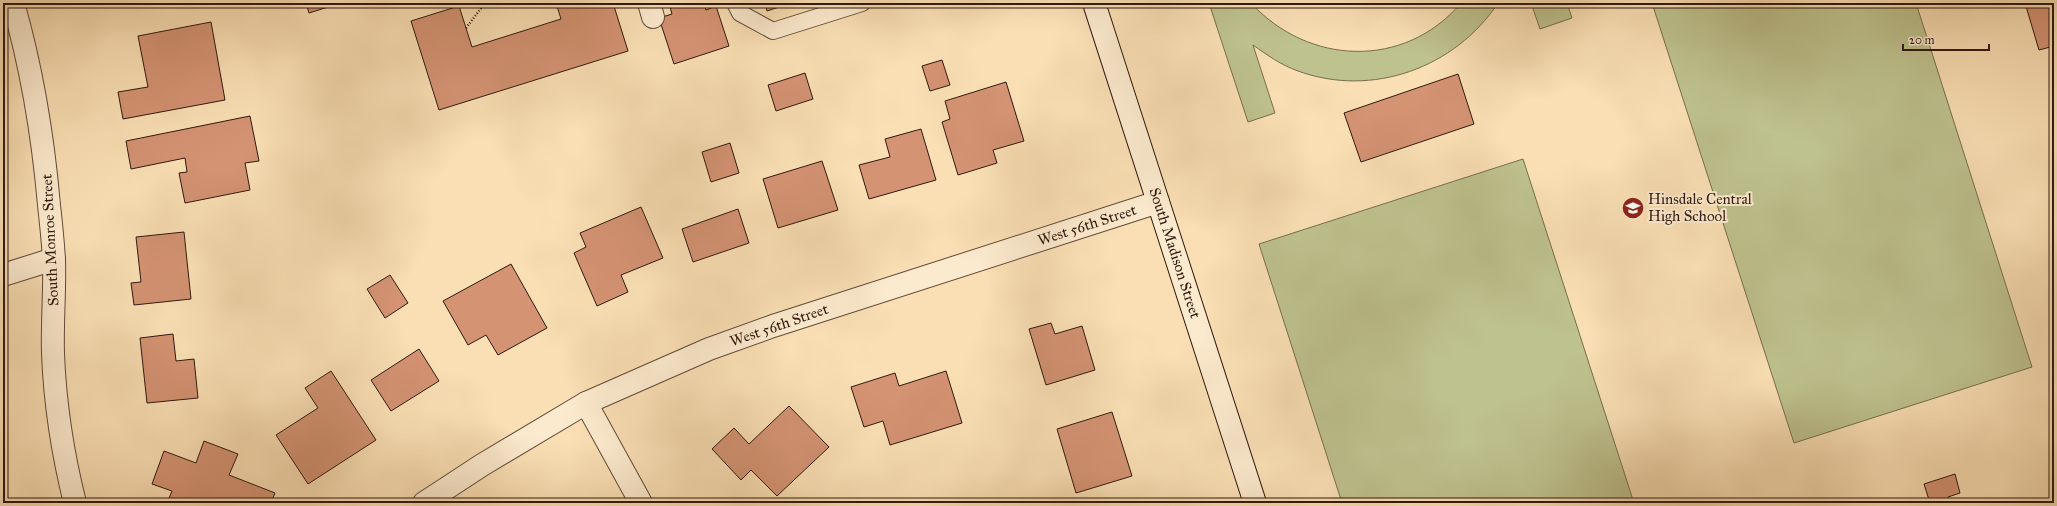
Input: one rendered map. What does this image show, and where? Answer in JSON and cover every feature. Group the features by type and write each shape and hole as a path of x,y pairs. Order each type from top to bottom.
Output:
{"street":[{"name":"South Monroe Street","path":"13,3 21,28 39,117 46,166 54,259 53,353 56,398 68,472 75,503"},
{"name":"South Madison Street","path":"1094,3 1255,503"},
{"name":"West 56th Street","path":"424,503 482,465 586,403 709,349 773,326 1158,202"},
{"path":"3,275 54,259"},
{"path":"586,403 641,503"}],"lane":[{"path":"735,3 740,13 773,31 862,3"}],"path":[{"path":"466,28 485,3"}],"green space":[{"path":"1209,3 1251,3 1274,24 1300,39 1327,48 1356,51 1385,49 1412,40 1438,25 1461,3 1498,3 1480,26 1459,45 1435,60 1410,72 1382,78 1354,81 1326,78 1298,71 1274,60 1253,45 1275,113 1248,122"},
{"path":"1531,3 1567,3 1572,18 1540,29"},
{"path":"1652,3 1916,3 2032,367 1794,443"},
{"path":"1523,159 1634,503 1342,503 1259,244"}],"building":[{"path":"131,3 148,3 132,7"},
{"path":"306,3 341,3 309,13"},
{"path":"556,3 613,3 628,51 439,110 411,21 459,6 472,47 561,19"},
{"path":"669,3 704,3 706,10 716,6 729,46 674,64 659,18 672,14"},
{"path":"765,3 791,3 767,11"},
{"path":"2025,3 2054,3 2054,46 2039,50"},
{"path":"211,22 225,100 123,119 118,92 148,87 138,36"},
{"path":"942,60 950,85 930,91 922,66"},
{"path":"805,73 813,99 776,111 768,85"},
{"path":"1458,74 1474,124 1361,162 1344,113"},
{"path":"1006,82 1024,141 993,150 997,163 958,175 942,122 950,119 945,101"},
{"path":"250,116 259,161 245,163 250,190 185,203 179,173 187,172 185,158 131,169 126,141"},
{"path":"921,129 936,180 869,199 859,165 890,157 885,139"},
{"path":"730,143 739,173 711,182 702,152"},
{"path":"822,161 838,210 778,228 763,179"},
{"path":"641,207 663,258 621,275 628,292 597,306 574,253 586,247 580,233"},
{"path":"738,209 749,243 693,262 682,229"},
{"path":"184,232 191,299 134,305 131,283 141,282 136,237"},
{"path":"511,264 547,328 498,355 486,335 468,345 443,301"},
{"path":"390,275 408,303 385,318 367,289"},
{"path":"1051,323 1055,334 1082,326 1095,370 1046,385 1029,329"},
{"path":"173,334 176,361 194,359 198,398 147,403 140,338"},
{"path":"419,349 439,381 391,411 371,380"},
{"path":"331,371 376,440 308,484 276,435 318,408 305,388"},
{"path":"946,371 962,423 890,445 883,421 864,427 851,387 895,373 899,386"},
{"path":"789,406 829,447 777,496 751,470 741,480 712,449 734,428 749,444"},
{"path":"1112,412 1132,476 1076,493 1057,429"},
{"path":"204,441 238,454 229,475 275,493 271,503 213,503 207,501 206,503 167,503 172,491 152,484 164,451 196,463"},
{"path":"1955,474 1960,493 1948,497 1950,503 1930,503 1924,484"}],"place":[{"name":"Hinsdale Central High School","path":"1633,208"}]}
